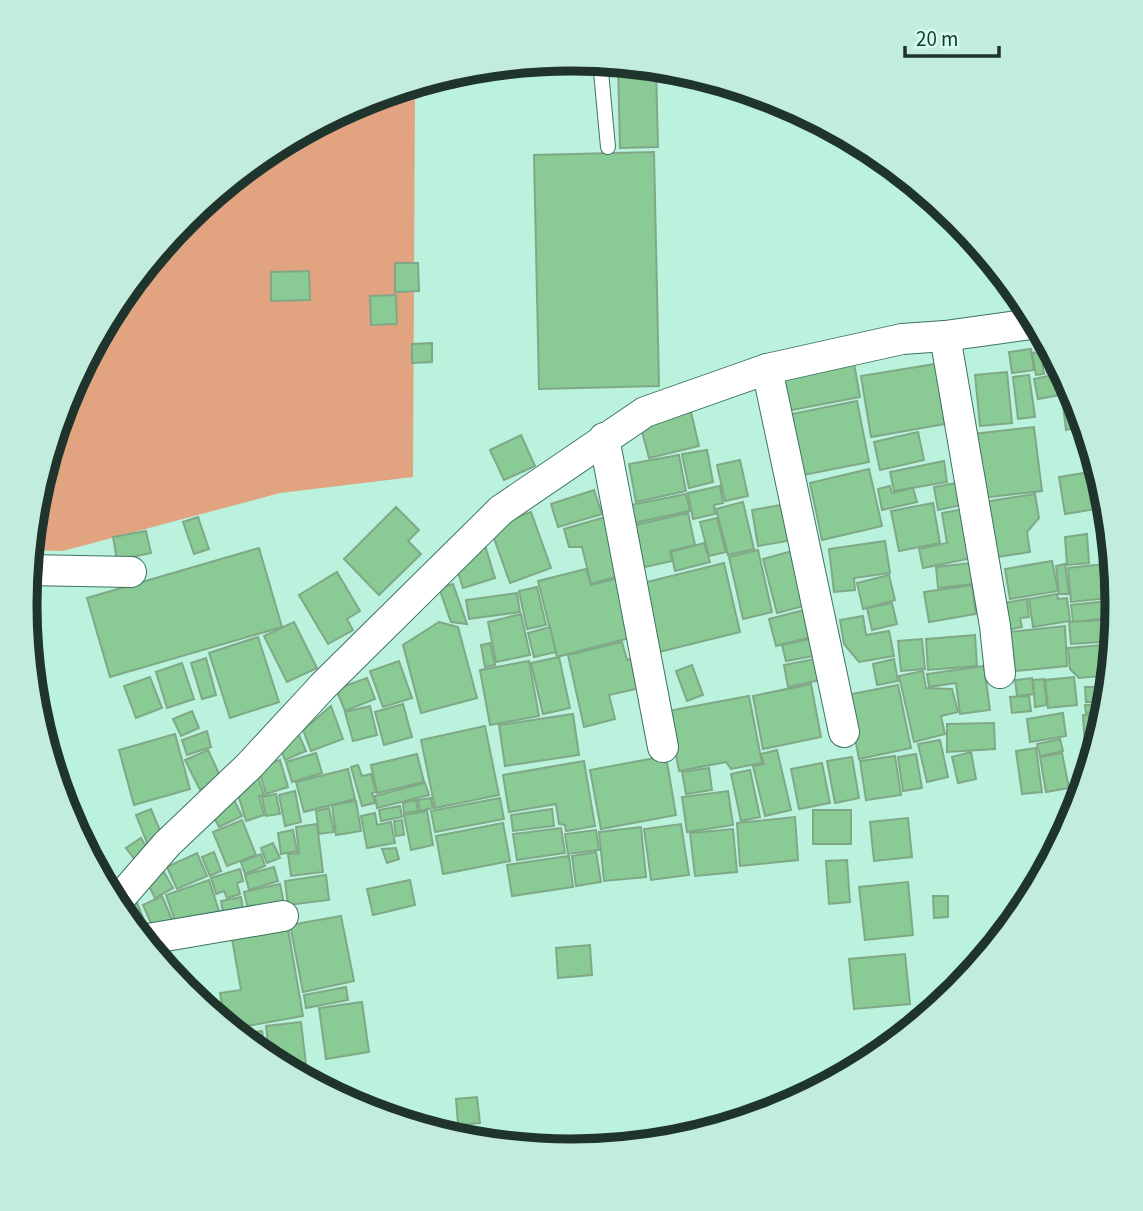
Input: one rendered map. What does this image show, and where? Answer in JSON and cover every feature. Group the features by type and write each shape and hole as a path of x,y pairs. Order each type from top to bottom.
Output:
{"street":[{"path":"122,896 167,844 249,766 323,686 501,510 645,412 767,369 902,339 1027,325"},
{"path":"945,336 995,626 1000,673"},
{"path":"767,369 844,732"},
{"path":"604,438 663,747"},
{"path":"38,570 131,572"},
{"path":"153,938 283,916"}],"lane":[{"path":"601,72 608,147"}],"shaded area":[{"path":"415,94 413,477 280,493 63,551 40,550 47,501 65,434 77,401 108,338 147,280 193,227 246,181 274,161 335,126 367,111"}],"building":[{"path":"618,73 656,78 658,147 620,148"},
{"path":"654,152 659,386 539,389 534,155"},
{"path":"395,263 418,263 419,291 395,292"},
{"path":"309,271 310,300 271,301 271,272"},
{"path":"396,295 397,324 371,325 370,296"},
{"path":"432,343 432,362 412,363 412,344"},
{"path":"1031,349 1034,370 1012,373 1009,352"},
{"path":"1041,352 1044,374 1036,375 1032,353"},
{"path":"1045,358 1052,372 1047,373"},
{"path":"854,363 860,397 781,412 775,378"},
{"path":"935,364 945,424 871,437 861,376"},
{"path":"1007,372 1012,423 980,426 975,375"},
{"path":"1029,375 1035,417 1018,419 1013,377"},
{"path":"1054,375 1063,395 1038,399 1034,379"},
{"path":"857,401 869,462 798,476 787,415"},
{"path":"1068,405 1074,428 1066,430 1063,406"},
{"path":"691,412 699,446 649,458 640,424"},
{"path":"1034,427 1042,491 982,498 974,434"},
{"path":"918,432 924,460 880,470 874,442"},
{"path":"521,435 535,466 504,480 490,450"},
{"path":"707,450 713,482 689,488 682,454"},
{"path":"679,455 686,491 636,502 629,464"},
{"path":"740,460 748,496 725,501 717,465"},
{"path":"944,461 947,482 894,491 890,472"},
{"path":"869,469 882,526 822,540 810,483"},
{"path":"1089,472 1097,509 1065,514 1059,477"},
{"path":"962,482 966,504 938,510 934,487"},
{"path":"720,486 723,503 714,505 715,514 693,519 688,493"},
{"path":"890,486 892,493 913,488 917,502 882,510 878,489"},
{"path":"594,490 602,514 558,527 551,504"},
{"path":"686,494 690,511 634,523 631,505"},
{"path":"1035,494 1039,518 1027,532 1030,552 991,558 983,502"},
{"path":"743,502 754,549 728,555 716,509"},
{"path":"933,503 940,543 899,551 891,511"},
{"path":"787,504 793,540 758,546 752,510"},
{"path":"396,507 419,530 408,541 421,554 379,595 344,559"},
{"path":"964,509 972,558 923,568 919,549 947,543 942,513"},
{"path":"531,512 551,568 510,583 490,527"},
{"path":"688,513 695,545 670,551 672,561 640,568 631,526"},
{"path":"609,516 625,574 591,584 582,547 569,547 564,529"},
{"path":"198,517 209,549 194,554 183,522"},
{"path":"717,518 726,552 709,556 700,522"},
{"path":"146,531 151,553 117,560 113,537"},
{"path":"1099,532 1101,532 1104,562 1102,562"},
{"path":"1087,534 1089,563 1067,565 1065,537"},
{"path":"483,539 495,578 463,588 455,563"},
{"path":"885,541 890,573 854,578 855,590 834,592 829,549"},
{"path":"704,543 710,562 675,571 671,552"},
{"path":"259,548 282,627 110,677 87,598"},
{"path":"758,550 772,612 743,619 729,557"},
{"path":"792,551 807,605 777,613 763,559"},
{"path":"1052,561 1058,591 1010,599 1005,569"},
{"path":"724,563 740,632 655,653 639,584"},
{"path":"971,563 973,584 938,588 936,567"},
{"path":"1065,564 1069,594 1059,594 1056,566"},
{"path":"1104,564 1106,598 1071,602 1068,568"},
{"path":"586,569 591,585 618,578 633,637 557,657 538,581"},
{"path":"337,572 360,611 347,619 353,630 328,644 299,595"},
{"path":"889,575 895,600 863,609 857,583"},
{"path":"453,584 467,624 451,622 439,588"},
{"path":"972,585 976,614 929,622 924,592"},
{"path":"537,587 546,625 527,629 519,591"},
{"path":"517,593 520,612 469,619 466,600"},
{"path":"1057,594 1058,599 1067,598 1070,621 1033,627 1029,599"},
{"path":"1027,599 1029,617 1020,618 1022,627 1003,631 998,604"},
{"path":"1106,601 1106,618 1073,622 1071,605"},
{"path":"892,603 897,624 872,630 867,608"},
{"path":"808,609 815,636 776,646 769,619"},
{"path":"521,614 530,655 496,662 488,622"},
{"path":"863,616 866,635 889,631 894,656 859,662 844,644 840,620"},
{"path":"1106,620 1105,642 1071,644 1069,622"},
{"path":"294,622 317,668 287,682 264,636"},
{"path":"439,622 458,627 477,698 421,713 403,645"},
{"path":"1065,626 1067,666 1015,671 1013,654 1003,655 999,633"},
{"path":"550,627 556,652 534,657 528,633"},
{"path":"975,635 977,666 928,670 926,639"},
{"path":"258,637 279,702 230,718 209,653"},
{"path":"815,638 819,655 786,661 782,645"},
{"path":"922,639 925,669 901,671 898,641"},
{"path":"622,642 627,660 633,658 640,688 609,695 615,719 584,727 568,655"},
{"path":"490,643 495,665 485,667 481,645"},
{"path":"1105,645 1102,676 1079,678 1070,669 1068,648"},
{"path":"559,657 570,708 543,714 531,663"},
{"path":"206,658 216,695 202,699 191,663"},
{"path":"815,659 820,680 788,687 784,665"},
{"path":"894,659 898,681 877,685 873,664"},
{"path":"399,661 412,698 383,707 370,671"},
{"path":"529,661 539,716 490,725 480,670"},
{"path":"182,663 194,699 167,708 156,672"},
{"path":"692,665 703,695 687,701 676,671"},
{"path":"984,666 990,710 960,714 956,683 929,687 927,674"},
{"path":"923,671 926,688 952,689 958,712 941,716 945,734 914,742 899,676"},
{"path":"150,677 162,708 136,718 124,686"},
{"path":"1074,677 1077,705 1048,708 1045,680"},
{"path":"367,678 375,699 345,711 336,689"},
{"path":"1032,678 1034,694 1017,696 1015,680"},
{"path":"1044,679 1047,705 1035,707 1033,680"},
{"path":"811,684 821,737 763,749 753,696"},
{"path":"898,685 911,748 859,759 847,695"},
{"path":"1085,687 1100,687 1097,702 1086,702"},
{"path":"749,696 762,763 731,769 726,762 679,771 668,711"},
{"path":"1029,696 1031,711 1012,713 1010,697"},
{"path":"403,704 412,737 384,745 375,712"},
{"path":"1085,705 1097,705 1095,712 1086,713"},
{"path":"331,706 343,739 311,751 303,730"},
{"path":"370,706 377,735 353,741 345,712"},
{"path":"192,711 199,728 181,736 173,719"},
{"path":"1063,713 1066,736 1030,742 1027,719"},
{"path":"573,714 579,755 505,766 499,725"},
{"path":"1083,715 1095,715 1088,744 1085,749"},
{"path":"994,723 995,749 947,752 947,724"},
{"path":"485,726 499,795 435,808 421,740"},
{"path":"207,731 211,747 187,755 182,740"},
{"path":"175,734 190,789 134,805 119,750"},
{"path":"299,735 306,751 285,760 278,744"},
{"path":"1060,739 1063,751 1040,756 1037,744"},
{"path":"940,740 948,777 927,782 918,744"},
{"path":"1036,748 1042,792 1022,794 1016,751"},
{"path":"208,750 222,780 200,790 185,760"},
{"path":"777,750 791,810 765,816 753,766 764,764 761,754"},
{"path":"971,752 976,779 958,783 952,757"},
{"path":"316,753 322,773 292,782 286,762"},
{"path":"1062,753 1069,788 1046,792 1040,757"},
{"path":"417,754 424,782 377,793 371,765"},
{"path":"916,754 922,788 903,791 898,757"},
{"path":"666,756 676,815 601,829 590,770"},
{"path":"895,756 901,795 866,800 860,761"},
{"path":"852,757 859,798 835,803 827,761"},
{"path":"280,760 288,787 266,794 258,767"},
{"path":"584,761 595,826 566,831 565,825 559,824 556,804 509,812 503,775"},
{"path":"822,763 830,803 799,809 791,769"},
{"path":"358,765 362,776 371,774 376,792 372,793 375,803 362,806 351,767"},
{"path":"709,768 712,790 686,794 682,772"},
{"path":"348,769 355,799 304,812 296,782"},
{"path":"750,770 760,817 741,821 731,774"},
{"path":"257,774 264,795 259,796 264,815 246,821 234,781"},
{"path":"425,783 429,795 377,808 375,796"},
{"path":"295,791 301,822 285,826 279,795"},
{"path":"728,791 733,825 687,832 682,797"},
{"path":"276,794 280,814 266,816 262,797"},
{"path":"233,798 242,816 219,827 210,810"},
{"path":"431,798 433,808 420,811 418,800"},
{"path":"500,798 504,819 435,832 431,811"},
{"path":"416,800 418,811 404,813 403,803"},
{"path":"356,801 361,831 336,835 332,805"},
{"path":"400,806 402,817 381,821 379,810"},
{"path":"329,808 334,832 319,834 316,811"},
{"path":"151,809 161,833 148,845 136,815"},
{"path":"552,809 554,826 513,831 511,815"},
{"path":"813,810 851,810 851,844 813,844"},
{"path":"427,811 433,845 411,850 404,815"},
{"path":"375,813 377,825 391,822 395,843 367,848 361,816"},
{"path":"795,817 798,860 740,866 737,823"},
{"path":"908,818 912,857 874,861 870,822"},
{"path":"242,820 256,855 227,866 213,832"},
{"path":"402,820 404,835 396,836 394,821"},
{"path":"503,823 510,861 443,874 436,836"},
{"path":"317,824 323,872 291,876 288,854 299,853 296,827"},
{"path":"681,824 689,875 651,880 644,829"},
{"path":"641,827 646,877 604,881 599,832"},
{"path":"561,828 565,853 517,860 513,834"},
{"path":"733,829 737,872 695,876 690,833"},
{"path":"293,830 297,851 281,854 278,833"},
{"path":"596,830 599,850 568,854 565,834"},
{"path":"141,838 149,851 136,861 126,848"},
{"path":"273,843 280,858 267,863 261,848"},
{"path":"396,848 399,859 387,863 382,849"},
{"path":"214,852 221,871 210,876 202,857"},
{"path":"596,852 601,882 576,886 572,856"},
{"path":"197,853 207,876 177,889 167,867"},
{"path":"261,854 265,866 245,874 241,862"},
{"path":"569,856 573,887 512,896 507,865"},
{"path":"847,860 850,902 829,904 826,861"},
{"path":"274,867 278,881 249,890 245,875"},
{"path":"240,869 243,881 237,883 240,894 227,898 224,891 216,894 211,878"},
{"path":"164,872 173,888 155,898 147,882"},
{"path":"326,875 329,900 288,905 285,881"},
{"path":"209,880 219,911 177,926 166,895"},
{"path":"410,880 415,905 373,915 367,889"},
{"path":"908,882 913,935 865,940 859,887"},
{"path":"280,884 284,904 249,913 244,892"},
{"path":"162,896 174,924 155,932 143,905"},
{"path":"933,896 948,896 948,917 934,918"},
{"path":"241,897 243,908 223,912 221,901"},
{"path":"137,903 148,930 147,930 129,906"},
{"path":"341,916 354,981 303,992 290,925"},
{"path":"287,923 303,1016 242,1027 223,1012 220,993 241,990 231,933"},
{"path":"590,945 592,975 558,978 556,948"},
{"path":"905,954 910,1004 854,1009 849,959"},
{"path":"346,987 348,1000 306,1008 304,995"},
{"path":"362,1002 369,1052 326,1059 319,1008"},
{"path":"301,1022 307,1070 268,1046 266,1026"},
{"path":"262,1031 264,1043 250,1033"},
{"path":"477,1097 480,1123 458,1125 456,1099"}]}
